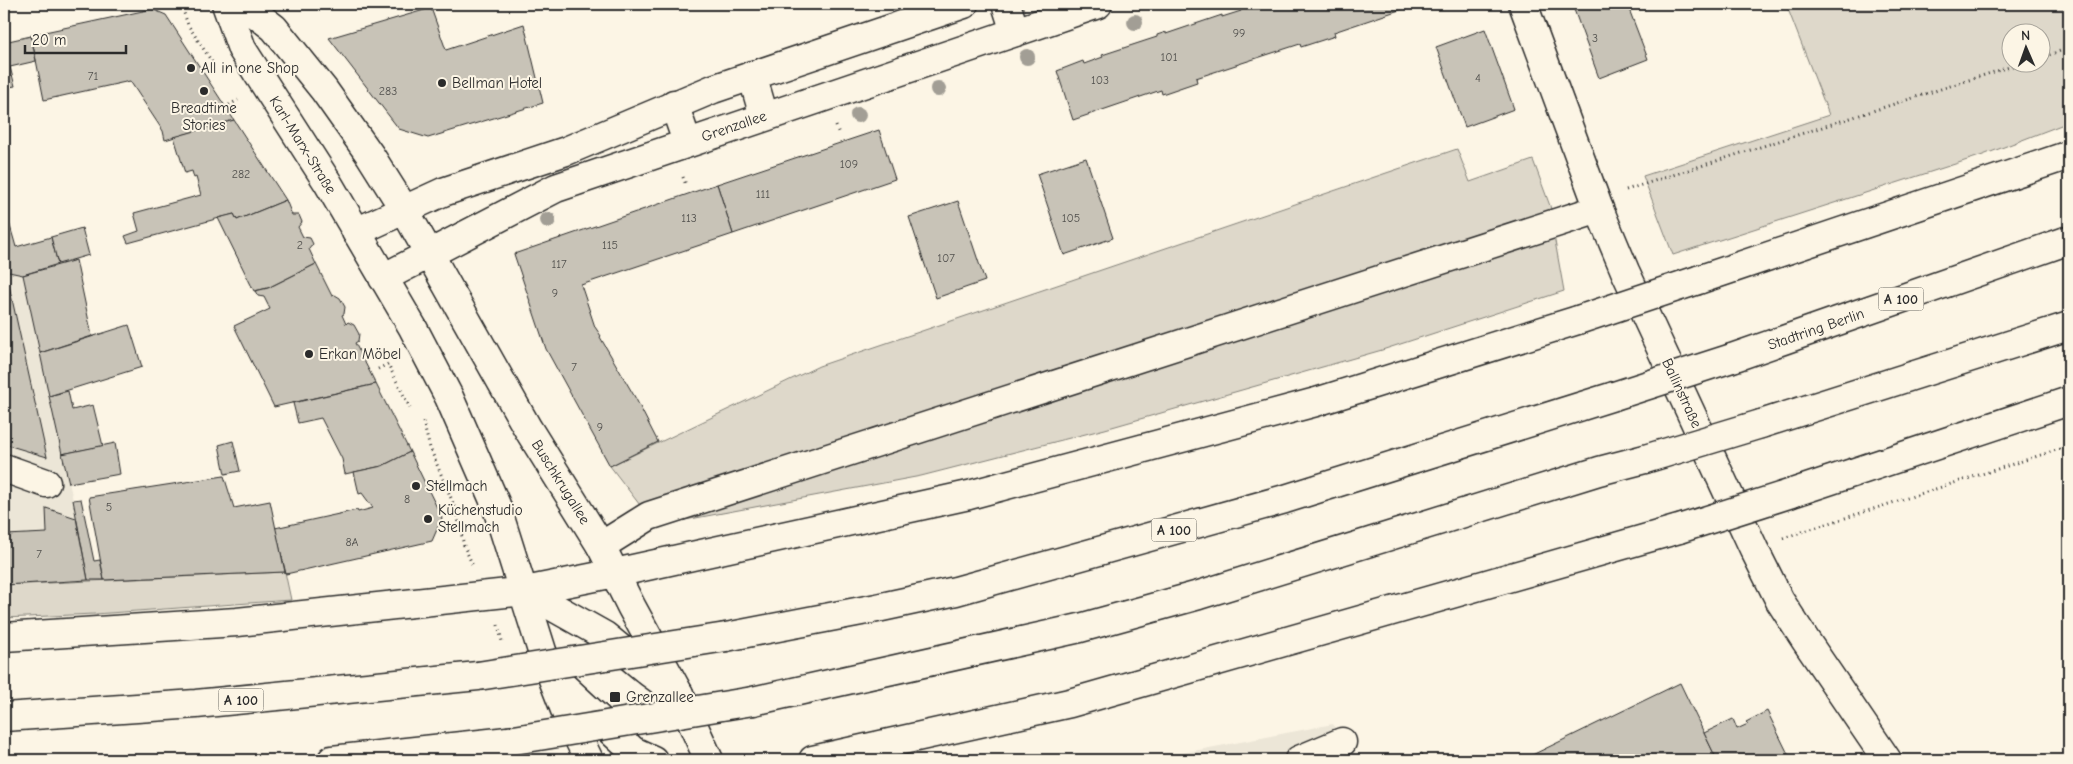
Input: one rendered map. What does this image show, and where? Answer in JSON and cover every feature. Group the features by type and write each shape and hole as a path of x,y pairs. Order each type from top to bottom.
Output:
{"main road":[{"name":"Karl-Marx-Straße","path":"226,4 242,49 328,183 356,232"},
{"path":"243,4 274,28 324,90 370,155 404,209"},
{"path":"589,760 567,715 552,677 496,505 474,451 445,389 413,328 356,232 443,192 600,138 674,104 752,75 964,4"},
{"path":"1006,4 1015,32"},
{"name":"Grenzallee","path":"383,278 556,188 1098,4"},
{"name":"Ballinstraße","path":"1523,4 1597,205 1625,271 1754,548 1790,617 1887,760"},
{"path":"752,75 764,116"},
{"path":"674,104 687,142"},
{"path":"4,637 237,622 525,592 867,519 988,490 1316,402 1578,320 2069,155"},
{"path":"601,546 649,516 1597,205"},
{"name":"Buschkrugallee","path":"404,209 528,429 601,546 679,694 703,742 709,760"},
{"name":"Stadtring Berlin","path":"4,717 196,704 478,676 726,637 956,591 1285,499 1614,396 1732,358 2069,240"},
{"path":"332,760 508,741 753,701 1080,628 1208,592 1599,471 1762,424 2069,326"},
{"path":"813,760 1070,703 1678,529 2069,401"},
{"path":"4,468 46,483"},
{"path":"525,592 605,636 679,694"},
{"path":"552,677 633,751 653,760"},
{"path":"1299,760 1342,742"}],"path":[{"path":"2050,55 2069,48"},
{"path":"1597,205 2000,70"},
{"path":"229,105 241,99"},
{"path":"836,125 839,134"},
{"path":"683,177 686,185"},
{"path":"378,369 388,364 410,408"},
{"path":"422,416 430,448 456,510 464,546 469,557"},
{"path":"1754,548 2069,446"}],"shaded area":[{"path":"1786,4 2069,4 2069,122 1983,155 1673,255 1643,176 1829,115"},
{"path":"1457,149 1470,182 1533,160 1553,214 646,513 610,466 819,366"},
{"path":"1553,230 1564,291 1382,350 1105,429 921,476 669,523"},
{"path":"4,271 23,275 73,500 88,580 4,585"},
{"path":"285,572 291,600 95,614 4,618 4,585"},
{"path":"1333,724 1350,760 1147,760"}],"building":[{"path":"1256,4 1417,4 1334,32 1335,36 1301,47 1300,44 1196,78 1197,82 1162,94 1161,90 1073,120 1057,71 1083,61 1084,64 1103,57 1102,55 1157,37 1157,35 1166,32 1166,34 1222,15 1222,17"},
{"path":"1572,4 1627,4 1648,59 1599,78"},
{"path":"431,8 446,50 524,24 543,103 428,138 399,129 329,38"},
{"path":"152,9 166,15 234,120 165,140 163,131 130,81 44,100 31,35"},
{"path":"1485,29 1514,109 1465,127 1436,47"},
{"path":"31,36 36,61 10,67 15,86 4,88 4,42"},
{"path":"4,88 10,113 4,114"},
{"path":"234,120 286,200 237,220 234,214 128,243 125,236 139,231 134,213 201,195 196,177 194,178 192,171 185,173 174,137"},
{"path":"879,130 895,179 733,234 717,184"},
{"path":"1086,158 1113,238 1064,255 1037,174"},
{"path":"717,184 733,234 581,285 595,327 658,442 610,466 546,349 514,254"},
{"path":"286,200 292,215 299,215 302,222 298,227 303,237 310,238 313,244 309,249 316,264 268,288 254,291 218,218 234,214 237,220"},
{"path":"958,201 985,281 936,298 909,217"},
{"path":"4,205 16,247 51,237 58,264 23,275 4,271"},
{"path":"82,228 89,255 58,264 51,237"},
{"path":"76,260 92,336 40,353 23,275"},
{"path":"316,264 332,296 335,295 340,298 345,307 344,314 342,315 346,324 348,322 354,325 359,334 358,341 355,343 376,384 274,407 234,326 270,309 264,297 258,296 255,291 268,288"},
{"path":"4,271 6,272 47,457 4,444"},
{"path":"129,325 142,367 49,396 40,353"},
{"path":"376,384 410,452 382,466 345,474 342,459 321,418 298,423 293,403"},
{"path":"68,391 72,410 93,405 103,446 62,454 49,396"},
{"path":"233,441 240,471 225,474 219,445"},
{"path":"115,443 120,474 69,483 62,454"},
{"path":"410,452 442,518 432,541 286,574 275,528 373,508 362,493 359,494 354,472 382,466"},
{"path":"224,476 234,508 270,501 285,572 104,580 89,497"},
{"path":"81,499 94,561 100,560 104,580 88,580 73,500"},
{"path":"46,508 76,518 88,580 4,585 4,510 6,535 47,533"},
{"path":"1680,683 1717,760 1522,760"},
{"path":"1767,711 1791,760 1717,760 1704,733 1733,719 1737,729"},
{"path":"1422,753 1425,760 1406,760"}],"place":[{"name":"All in one Shop","path":"191,68"},
{"name":"Bellman Hotel","path":"442,83"},
{"name":"Breadtime Stories","path":"204,91"},
{"name":"Erkan Möbel","path":"309,354"},
{"name":"Stellmach","path":"416,486"},
{"name":"Küchenstudio Stellmach","path":"428,519"},
{"name":"Grenzallee","path":"615,697"}]}
